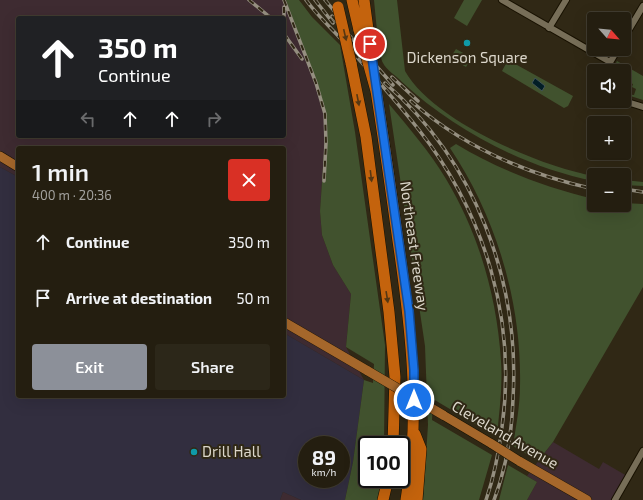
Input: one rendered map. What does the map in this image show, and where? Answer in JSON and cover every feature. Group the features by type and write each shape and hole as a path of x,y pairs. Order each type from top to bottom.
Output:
{"highway":[{"name":"Northeast Freeway","path":"352,0 376,90 409,311 414,370 414,431 411,469 406,500"},
{"path":"364,0 376,90"},
{"path":"338,4 366,138 389,312 395,377 393,436"},
{"path":"414,431 421,449 417,500"},
{"path":"383,500 386,488"},
{"path":"388,500 389,488"}],"main road":[{"path":"0,156 16,166"},
{"name":"Cleveland Avenue","path":"286,323 587,500"}],"street":[{"path":"502,0 610,62 614,56"},
{"path":"549,28 566,0"},
{"path":"631,26 643,6"},
{"path":"631,103 643,107"},
{"path":"615,500 643,451"}],"shaded area":[{"path":"0,0 286,0 321,97 326,124 320,211 322,235 333,265 351,294 346,347 364,380 286,334 286,146 16,146 16,176 0,167"},
{"path":"0,167 16,176 16,398 286,398 286,334 364,380 350,476 350,436 298,436 298,488 348,488 345,500 301,500 283,492 280,500 0,500"},
{"path":"553,442 599,469 603,462 627,476 613,500 527,500 537,482 527,476"},
{"path":"283,492 301,500 280,500"}],"green space":[{"path":"286,0 299,0 312,17 340,45 355,132 385,345 384,436 358,436 358,488 380,488 378,500 345,500 348,488 350,488 350,476 364,380 373,383 374,364 346,347 351,294 333,265 322,235 320,211 326,124 321,97"},
{"path":"374,0 397,0 405,71 419,89 439,107 463,124 489,138 517,152 571,171 587,174 587,179 568,175 516,156 467,131 444,116 384,66 379,43"},
{"path":"464,0 482,0 467,26 454,18"},
{"path":"456,49 465,54 460,62 464,64 469,55 472,57 466,67 450,58"},
{"path":"508,60 573,96 568,106 564,108 502,71"},
{"path":"617,61 622,64 616,64"},
{"path":"631,69 643,76 643,100 631,96 631,95 634,95 636,89 632,87 633,84 631,83"},
{"path":"389,104 433,159 458,200 477,244 491,290 499,337 502,380 497,437 433,399 432,420 492,455 479,500 423,500 428,425 425,346"},
{"path":"456,144 489,162 523,177 587,197 587,212 631,212 631,203 643,204 643,287 553,442 538,461 513,446 519,408 519,355 511,292 503,261 481,202 450,148"},
{"path":"631,181 643,182 643,186 631,185"},
{"path":"508,465 537,482 527,500 499,500"}],"water":[{"path":"535,78 545,86 542,91 532,83"}],"railway":[{"path":"249,0 269,16"},
{"path":"284,0 316,83 325,114 326,143 324,181"},
{"path":"306,0 419,130 442,162 462,197 478,233 491,270 500,308 505,347 505,387 502,427 496,464 486,500"},
{"path":"315,0 333,23"},
{"path":"325,0 340,18"},
{"path":"284,7 284,16"},
{"path":"332,16 393,85"},
{"path":"286,37 302,59"},
{"path":"392,77 418,101"},
{"path":"385,83 417,114 444,149 467,186 485,226 499,268 509,311 513,355 513,399 508,450 502,476 494,500"},
{"path":"411,101 452,132 496,157 544,175 587,187"},
{"path":"631,190 643,192"}],"place":[{"name":"Dickenson Square","path":"467,43"},
{"name":"Drill Hall","path":"194,452"}],"route":[{"path":"370,44 409,311 414,370 414,400"}]}
